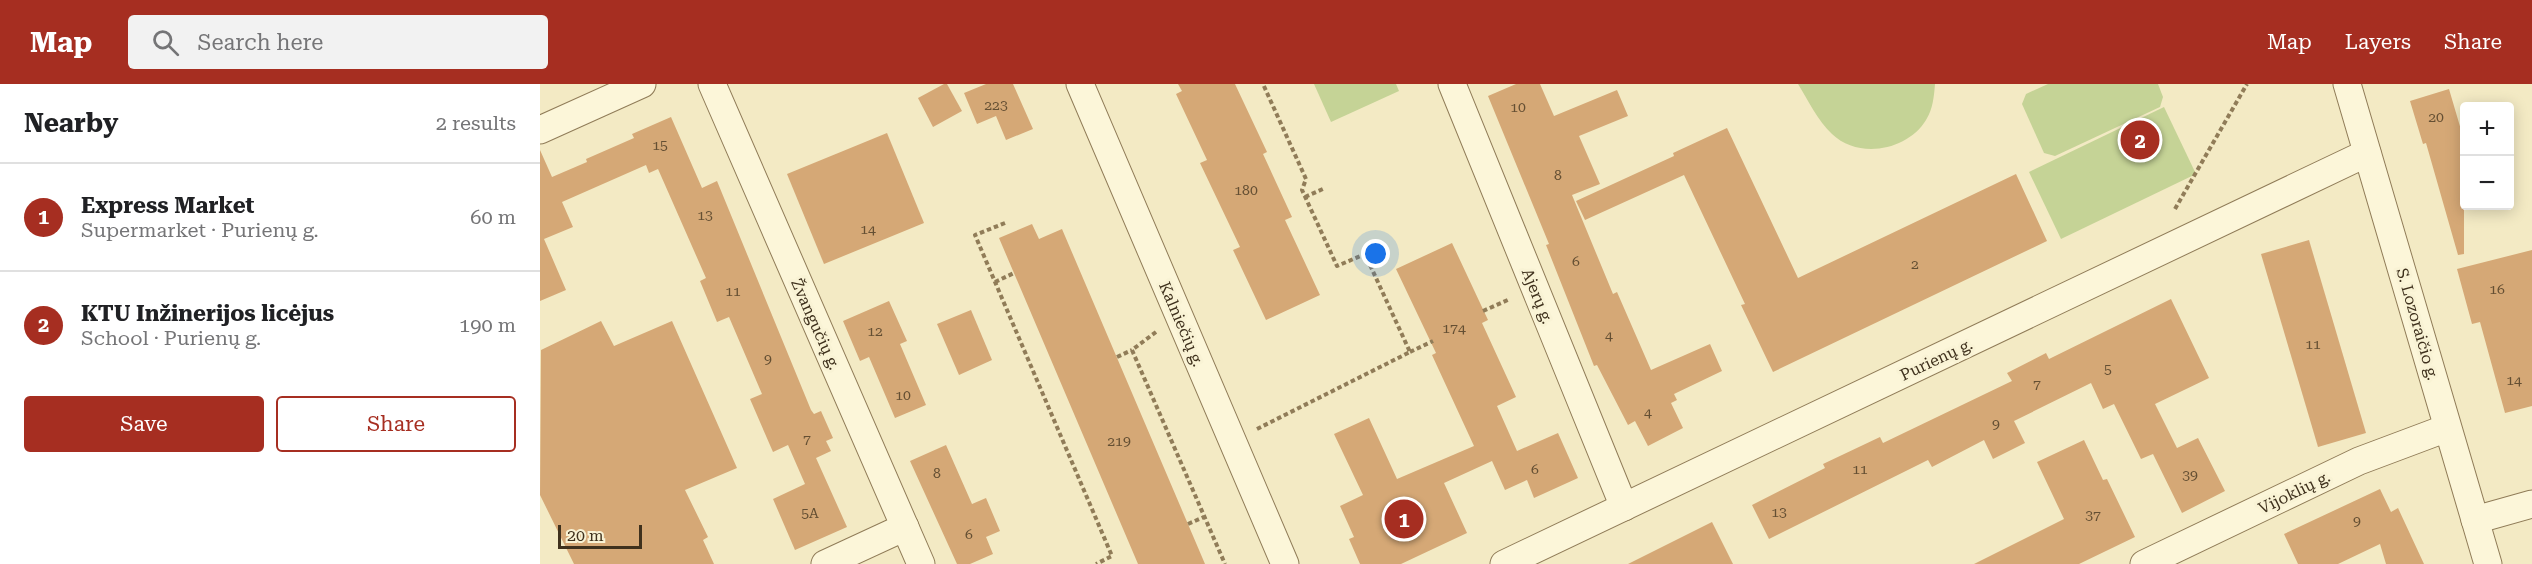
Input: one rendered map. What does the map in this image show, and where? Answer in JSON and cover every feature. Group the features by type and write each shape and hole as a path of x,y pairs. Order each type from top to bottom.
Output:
{"street":[{"path":"540,130 642,84"},
{"name":"Žvangučių g.","path":"712,84 921,564"},
{"name":"Kalniečių g.","path":"1080,84 1285,564"},
{"name":"Ajerų g.","path":"1452,84 1624,507"},
{"name":"S. Lozoraičio g.","path":"2347,84 2488,564"},
{"name":"Purienų g.","path":"1504,564 2367,153"},
{"name":"Vijoklių g.","path":"2144,564 2360,461 2447,428"},
{"path":"2475,520 2532,504"},
{"path":"825,564 904,526"}],"path":[{"path":"1263,84 1306,179 1302,190 1337,266 1365,254 1410,352"},
{"path":"2175,209 2247,84"},
{"path":"1305,197 1326,188"},
{"path":"1005,222 975,235 1112,556 1096,564"},
{"path":"995,282 1014,273"},
{"path":"1117,357 1132,350 1179,315"},
{"path":"1233,442 1433,341"},
{"path":"1132,350 1225,564"},
{"path":"1188,524 1204,517"}],"green space":[{"path":"1314,84 1396,84 1399,91 1331,122"},
{"path":"1798,84 1935,84 1930,111 1918,130 1895,144 1869,149 1843,142 1832,134 1818,117"},
{"path":"2048,84 2158,84 2163,97 2160,107 2055,156 2044,153 2022,104 2026,94"},
{"path":"2164,107 2196,174 2061,239 2029,172"}],"building":[{"path":"947,84 962,111 933,127 918,98"},
{"path":"986,84 1013,84 1033,129 1006,140 996,116 977,124 964,93"},
{"path":"1178,84 1235,84 1267,152 1263,154 1292,217 1285,220 1320,295 1266,320 1233,250 1240,247 1200,163 1207,160 1176,94 1182,91"},
{"path":"1516,84 1540,84 1554,116 1617,90 1628,116 1579,136 1600,184 1572,195 1613,294 1617,292 1651,370 1710,344 1722,371 1674,394 1677,400 1671,403 1683,428 1648,446 1635,421 1628,425 1597,365 1594,366 1546,245 1549,244 1488,96"},
{"path":"2449,89 2460,126 2460,210 2464,210 2464,254 2458,255 2426,143 2423,144 2410,101"},
{"path":"671,117 702,188 717,181 811,410 814,414 821,411 833,438 826,441 831,451 816,458 847,527 795,550 773,499 805,484 788,445 773,452 750,399 762,394 729,317 717,322 700,281 706,278 658,169 649,173 646,165 562,202 573,227 544,239 566,290 540,301 540,150 552,177 634,138 632,134"},
{"path":"1727,128 1798,278 2016,174 2047,241 1773,372 1741,305 1745,304 1684,175 1585,220 1576,201 1674,156 1673,153"},
{"path":"887,133 924,223 824,264 787,174"},
{"path":"1032,224 1039,239 1062,229 1205,564 1138,564 999,238"},
{"path":"2309,240 2366,433 2318,447 2261,254"},
{"path":"1452,243 1488,320 1482,323 1516,397 1497,406 1517,451 1558,433 1578,478 1534,498 1527,480 1505,490 1492,461 1444,483 1467,533 1401,564 1360,564 1349,539 1354,537 1340,506 1363,495 1334,434 1369,418 1397,479 1474,446 1432,355 1436,353 1396,269"},
{"path":"2532,250 2532,406 2505,413 2480,322 2472,324 2457,269"},
{"path":"2171,299 2209,378 2155,404 2177,448 2198,438 2225,491 2182,513 2153,454 2141,459 2114,404 2103,409 2091,383 2014,421 2025,443 1993,459 1984,440 1932,467 1928,460 1769,539 1752,505 1825,468 1823,464 1880,437 1883,443 2012,381 2007,373 2046,353 2049,359"},
{"path":"889,301 907,341 900,344 926,405 895,418 869,357 860,361 843,321"},
{"path":"971,310 992,360 959,375 937,324"},
{"path":"601,321 614,346 672,321 737,468 685,490 708,537 703,540 714,564 574,564 540,495 541,350"},
{"path":"2084,440 2103,480 2107,479 2135,537 2079,564 1974,564 2064,519 2037,462"},
{"path":"946,445 972,504 986,498 1000,531 986,537 993,554 970,564 957,564 910,461"},
{"path":"2380,489 2391,512 2398,508 2424,564 2386,564 2380,544 2338,564 2298,564 2284,534"},
{"path":"1712,522 1733,564 1628,564"}],"place":[{"name":"KTU Inžinerijos licėjus","path":"2140,140"},
{"name":"Express Market","path":"1404,519"}]}
